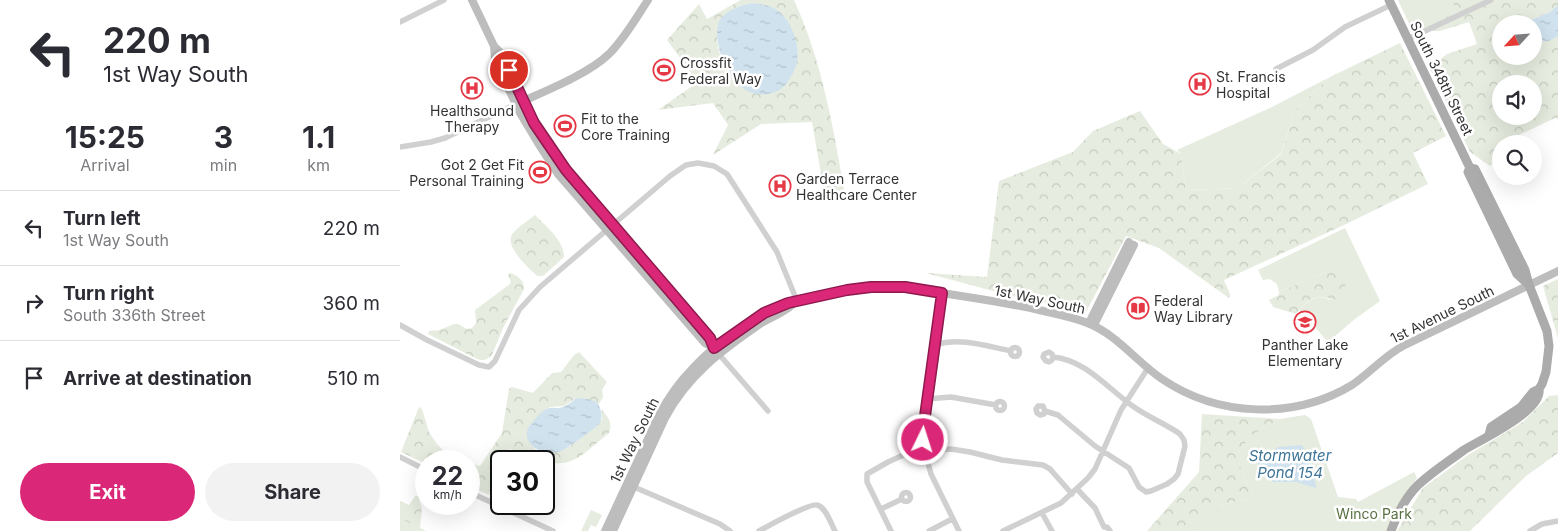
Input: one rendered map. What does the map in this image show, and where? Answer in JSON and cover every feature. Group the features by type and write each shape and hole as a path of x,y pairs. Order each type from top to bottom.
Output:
{"main road":[{"path":"472,0 494,46 502,54 520,102 560,162 609,228 705,343 716,351"},
{"path":"520,102 585,71 603,59 618,44 648,0"},
{"name":"South 348th Street","path":"1390,2 1470,168 1468,172 1517,274 1529,285 1544,322 1549,346 1546,372 1539,390 1540,394 1536,400 1521,417 1496,433 1489,435 1447,463 1418,486 1404,504 1391,531"},
{"path":"1091,324 1132,244"},
{"name":"1st Avenue South","path":"1342,390 1363,377 1403,346 1558,271"},
{"name":"1st Way South","path":"605,531 668,399 693,367 716,351 790,308 796,302 838,291 871,287 905,287 1017,305 1058,314 1091,324 1112,336 1162,379 1187,393 1213,403 1241,409 1297,406 1316,401 1342,390"},
{"name":"1st Way South","path":"613,531 673,404 716,351"}],"street":[{"path":"400,22 444,0"},
{"path":"1408,39 1491,0"},
{"path":"1276,69 1313,50 1345,27 1390,2"},
{"path":"400,147 445,138 520,102"},
{"path":"400,324 463,358 483,367 489,367 497,358 509,330 524,303 540,287 681,168 702,163 718,168 730,178 777,252 796,302"},
{"path":"942,293 923,433 924,450 931,474 958,531"},
{"path":"935,345 948,342 968,342 1010,351"},
{"path":"716,351 768,411"},
{"path":"1045,411 1053,412 1103,452 1129,468 1139,487 1146,492 1157,489 1174,479 1178,474 1185,446 1182,436 1126,401 1086,370 1071,362 1053,357"},
{"path":"1003,531 1061,503 1092,474 1116,419 1148,368"},
{"path":"927,399 952,397 996,405"},
{"path":"891,531 867,482 867,474 903,454 945,449 1002,460 1039,464 1050,469 1095,508 1102,529 1107,527 1110,531"},
{"path":"400,457 415,464"},
{"path":"634,487 720,524 730,531"},
{"path":"480,497 553,531"},
{"path":"881,509 902,499"},
{"path":"759,531 809,506 817,505 825,512 835,531"},
{"path":"1042,513 1052,531"},
{"path":"929,531 952,519"},
{"path":"1530,531 1542,524 1558,521"}],"green space":[{"path":"741,0 794,0 813,48 820,73 832,123 846,200 834,197 824,191 812,122 761,124 713,155 728,125 713,103 658,110 698,82 667,40 699,4 707,19","holes":["752,3 763,5 781,14 787,21 795,38 798,59 733,80 726,68 718,44 717,33 720,23 727,14 737,7"]},
{"path":"1398,0 1469,0 1472,5 1414,34"},
{"path":"1453,0 1558,0 1558,5 1542,15 1492,15 1492,65 1542,65 1542,41 1549,41 1558,35 1558,119 1555,118 1542,124 1542,75 1492,75 1492,125 1540,125 1519,135 1492,135 1492,164 1490,166 1470,152 1428,64 1438,61 1447,54 1477,44 1469,22 1440,31 1430,31 1428,26 1430,22 1451,14"},
{"path":"1400,43 1446,136 1413,153 1428,184 1224,280 1230,294 1229,298 1159,248 1126,236 1086,312 1008,295 926,273 987,277 999,181 1073,152 1093,131 1140,111 1163,144 1181,154 1186,190 1238,188 1281,154 1295,110 1330,77"},
{"path":"1330,77 1295,110 1281,153 1238,188 1186,190 1181,154 1177,150 1272,107"},
{"path":"535,215 554,234 561,246 564,257 543,276 537,276 528,267 518,256 511,244 513,233"},
{"path":"1345,228 1380,301 1328,342 1299,309 1317,298 1321,297 1330,300 1329,271 1279,292 1277,284 1270,279 1263,280 1258,270"},
{"path":"1329,271 1340,274 1343,278 1347,289 1341,298 1319,297 1312,299 1296,314 1273,307 1269,300 1279,295 1279,292"},
{"path":"510,273 520,279 524,289 489,358 484,360 477,359 428,334 429,331 440,330 454,324 467,329 472,328 476,323 475,310 510,284 508,275"},
{"path":"1558,279 1558,338 1543,286"},
{"path":"579,352 607,382 602,389 603,397 599,404 588,399 576,398 564,406 546,409 530,425 529,429 530,443 538,450 491,450 502,433 509,389 512,387 533,393 552,373 561,372 574,355"},
{"path":"1558,395 1558,453 1526,476 1470,531 1397,531 1423,488 1468,455 1523,422 1549,396"},
{"path":"419,407 422,409 429,432 443,450 415,450 415,459 401,452"},
{"path":"601,409 608,417 610,423 609,433 582,455 566,462 555,463 555,452 567,447 595,427 602,420"},
{"path":"1202,414 1280,419 1247,438 1239,464 1254,498 1224,504 1199,525 1195,531 1147,531 1199,472"},
{"name":"Winco Park","path":"1305,415 1311,419 1338,497 1356,499 1358,502 1414,472 1417,478 1398,504 1386,531 1195,531 1199,525 1224,504 1254,498 1239,464 1247,438 1280,419"},
{"path":"490,451 489,495 480,491 480,466"},
{"path":"415,496 415,515 421,515 420,528 403,520 400,521 400,501 409,505"},
{"path":"591,510 602,515 596,527 591,525 588,531 581,531"},
{"path":"403,519 426,531 400,531 400,521"}],"water":[{"path":"752,3 765,5 777,10 787,21 797,43 798,59 793,73 787,83 776,92 758,94 749,92 735,81 721,57 717,28 721,18 733,9"},
{"path":"1558,5 1558,36 1549,41 1542,41 1542,15"},
{"path":"576,398 597,402 601,412 600,423 562,451 555,453 555,450 539,450 531,445 527,434 532,422 544,410 560,408"},
{"name":"Stormwater Pond 154","path":"1302,445 1311,466 1316,488 1296,482 1273,482 1258,467 1258,456 1268,458 1274,449 1279,447"}],"place":[{"name":"Crossfit Federal Way","path":"664,70"},
{"name":"St. Francis Hospital","path":"1200,84"},
{"name":"Healthsound Therapy","path":"472,88"},
{"name":"Fit to the Core Training","path":"565,126"},
{"name":"Got 2 Get Fit Personal Training","path":"540,172"},
{"name":"Garden Terrace Healthcare Center","path":"780,186"},
{"name":"Federal Way Library","path":"1138,308"},
{"name":"Panther Lake Elementary","path":"1305,322"}],"route":[{"path":"509,70 534,123 566,170 710,338 714,348 764,313 788,303 830,293 871,287 905,287 942,293 923,440"}]}
